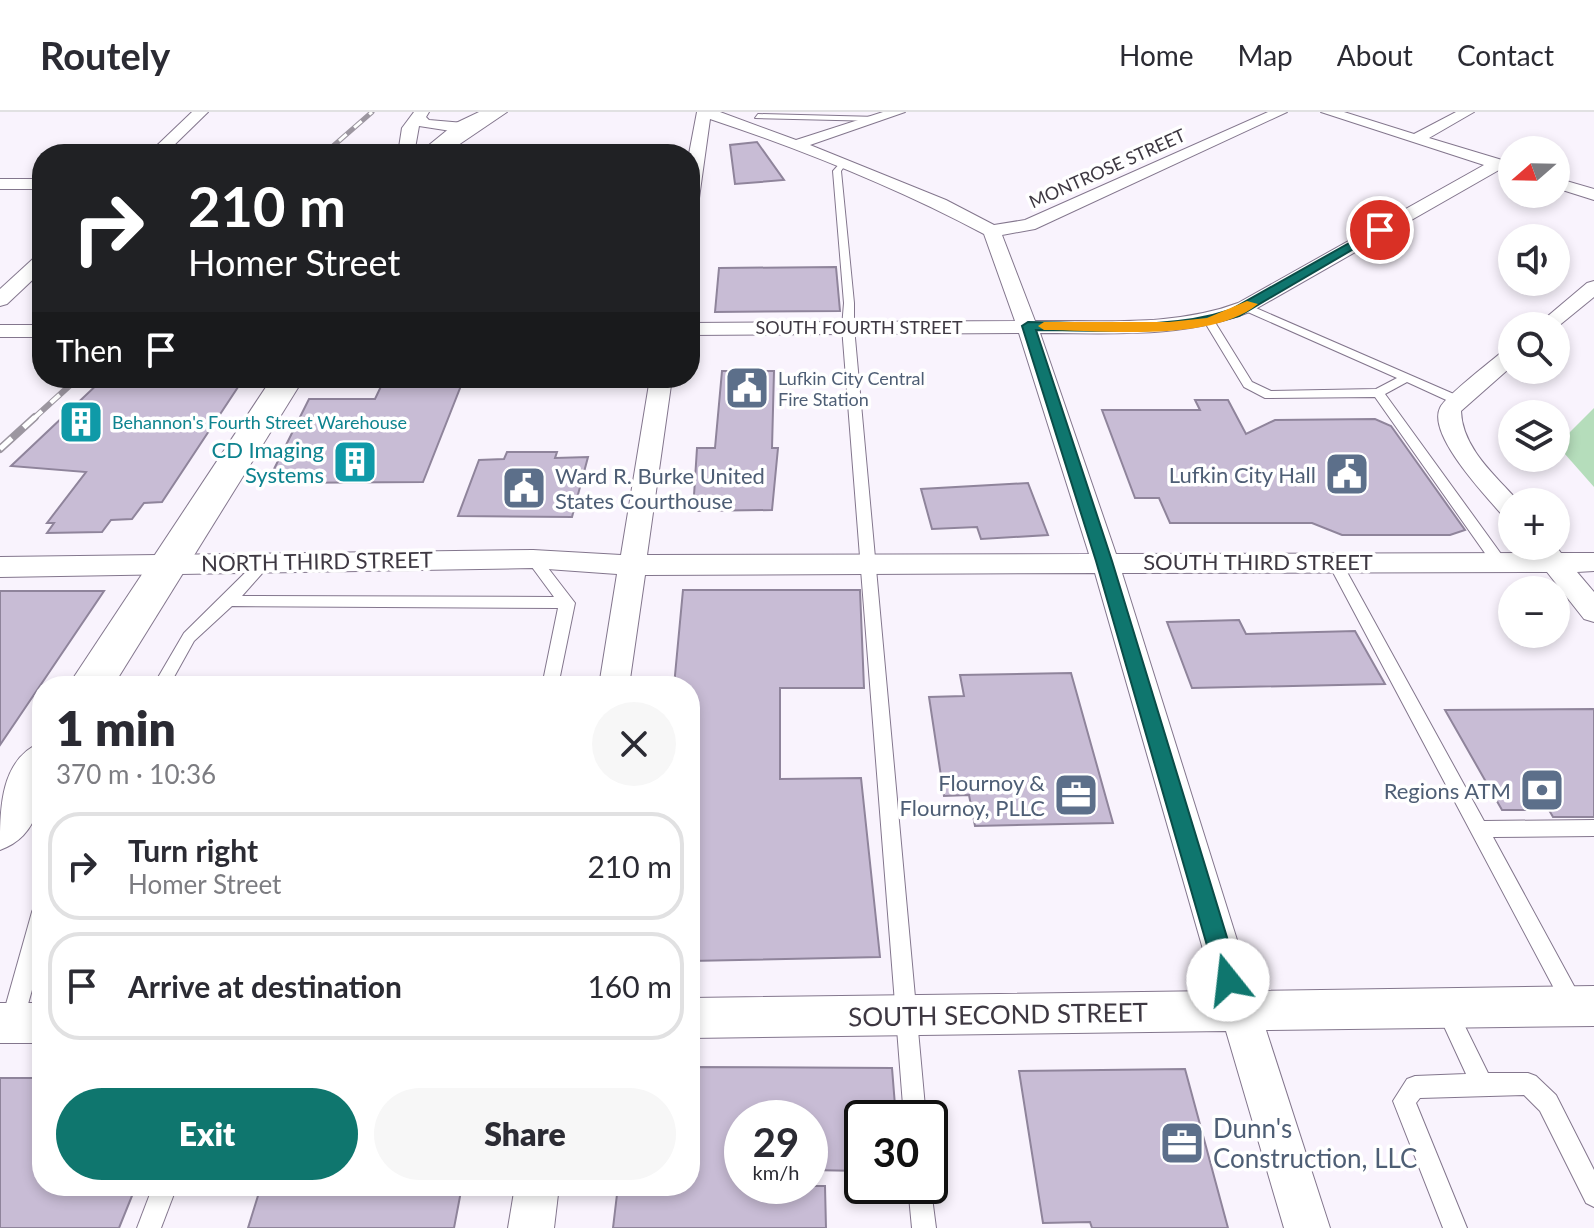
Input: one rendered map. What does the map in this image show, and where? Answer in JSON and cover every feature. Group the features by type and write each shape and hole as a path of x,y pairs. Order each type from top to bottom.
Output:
{"main road":[{"path":"443,144 464,128 496,112"},
{"path":"96,676 281,388"},
{"path":"0,828 32,778"}],"street":[{"path":"167,144 201,112"},
{"path":"699,144 705,112 758,119 795,145 940,204 991,231 1028,326 1104,561 1237,1009 1307,1228"},
{"path":"795,145 898,112"},
{"name":"MONTROSE STREET","path":"991,231 1029,225 1280,112"},
{"path":"1328,112 1498,164"},
{"path":"1416,139 1467,112"},
{"path":"408,144 410,128 420,115 432,126 464,128"},
{"name":"SOUTH FOURTH STREET","path":"700,329 1169,326 1209,321 1245,307 1498,170"},
{"path":"0,184 32,184"},
{"path":"1570,187 1594,195"},
{"path":"0,300 32,270"},
{"path":"1563,312 1594,287"},
{"path":"0,331 32,331"},
{"path":"1498,367 1450,409 1448,419 1454,437 1498,492"},
{"path":"616,676 660,388"},
{"name":"SOUTH THIRD STREET","path":"1570,558 1594,562"},
{"name":"NORTH THIRD STREET","path":"0,567 267,560 533,559 634,565"},
{"name":"SOUTH THIRD STREET","path":"634,565 1511,560"},
{"path":"1552,560 1594,612"},
{"name":"SOUTH SECOND STREET","path":"700,1018 1584,1006"},
{"path":"531,1228 536,1196"}],"lane":[{"path":"758,119 849,115 878,119"},
{"path":"842,164 837,171 866,563 913,1100"},
{"path":"1245,307 1459,401"},
{"path":"1209,321 1248,384 1260,392 1275,396 1378,393 1406,378"},
{"path":"1378,393 1499,562"},
{"path":"533,559 567,603 552,676"},
{"path":"167,676 189,637 267,560"},
{"path":"1334,561 1479,829 1584,1006"},
{"path":"228,601 567,603"},
{"path":"1479,829 1594,828"},
{"path":"18,1023 32,967"},
{"path":"1445,1007 1482,1084"},
{"path":"1455,1228 1404,1101 1415,1087 1528,1084 1548,1103 1594,1195"},
{"path":"149,1228 161,1196"},
{"path":"922,1204 924,1228"}],"green space":[{"path":"1594,408 1594,487 1570,460 1570,432"}],"building":[{"path":"757,142 784,180 735,184 730,145"},
{"path":"836,267 840,311 715,312 719,268"},
{"path":"722,371 774,371 772,448 778,448 772,510 693,511 697,448 715,448"},
{"path":"93,388 237,388 162,502 144,503 132,519 111,520 102,532 47,533 54,523 47,523 86,472 11,466"},
{"path":"380,388 460,388 423,482 267,483 309,399 375,399"},
{"path":"1195,400 1228,400 1246,434 1275,420 1375,419 1391,426 1465,530 1450,535 1342,535 1312,523 1170,523 1159,498 1135,498 1102,410 1200,410"},
{"name":"Ward R. Burke United States Courthouse","path":"507,452 557,452 555,458 588,457 572,517 458,516 479,460 504,459"},
{"path":"1028,483 1048,535 981,539 977,527 932,529 921,489"},
{"path":"683,590 860,590 864,688 780,688 780,779 861,778 880,957 700,961 700,676 675,676"},
{"path":"0,591 104,591 47,676 32,676 32,698 0,745"},
{"path":"1239,620 1246,634 1355,631 1385,684 1192,688 1167,622"},
{"path":"1071,673 1113,823 975,826 969,795 944,796 929,697 964,696 960,675"},
{"path":"1594,709 1594,817 1553,817 1549,810 1502,810 1445,710"},
{"path":"700,1067 892,1068 895,1100 844,1100 844,1171 828,1170 828,1100 724,1100 724,1204 825,1204 826,1228 613,1228 617,1196 700,1196"},
{"path":"1185,1069 1228,1228 1092,1228 1090,1222 1043,1223 1019,1071"},
{"path":"0,1078 32,1078 32,1196 132,1196 119,1228 0,1228"},
{"path":"258,1196 460,1196 454,1228 248,1228"}],"railway":[{"path":"335,144 372,112"},
{"path":"33,419 67,388"},
{"path":"0,449 35,417"}],"slow traffic":[{"path":"1044,326 1169,326 1209,321 1252,304"}],"place":[{"name":"Lufkin City Central Fire Station","path":"747,388"},
{"name":"Behannon's Fourth Street Warehouse","path":"81,422"},
{"name":"CD Imaging Systems","path":"355,462"},
{"name":"Lufkin City Hall","path":"1347,474"},
{"name":"Ward R. Burke United States Courthouse","path":"524,488"},
{"name":"Regions ATM","path":"1542,790"},
{"name":"Flournoy & Flournoy, PLLC","path":"1076,795"},
{"name":"Dunn's Construction, LLC","path":"1182,1143"}],"route":[{"path":"1228,980 1104,561 1028,326 1169,326 1209,321 1235,313 1380,230"}]}
